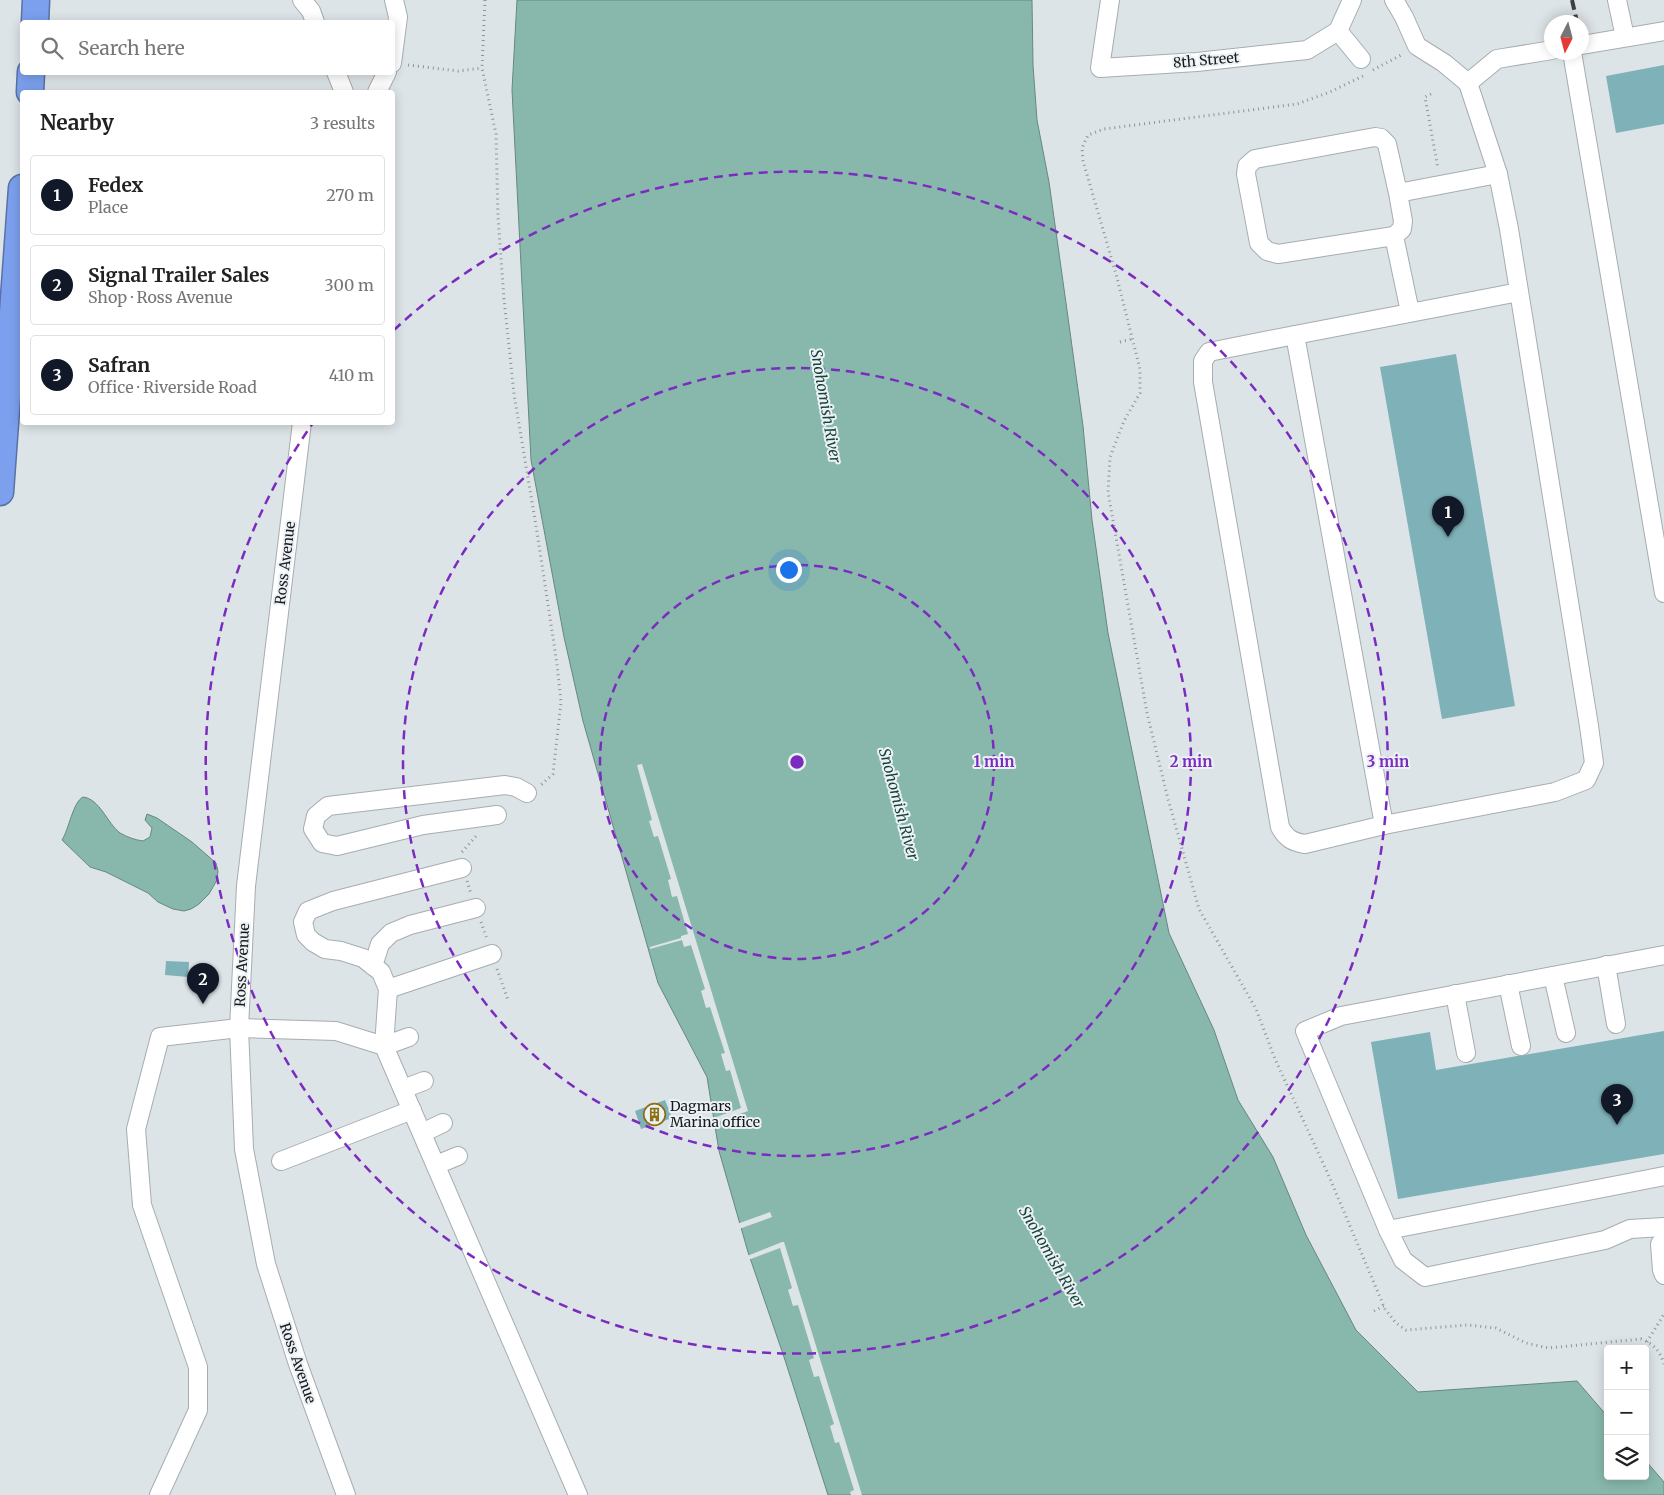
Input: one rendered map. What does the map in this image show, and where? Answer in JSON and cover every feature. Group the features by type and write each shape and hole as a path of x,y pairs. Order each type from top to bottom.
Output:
{"highway":[{"path":"35,20 36,0"},
{"path":"30,90 31,75"},
{"path":"0,492 20,216"}],"street":[{"path":"302,0 311,11 314,20"},
{"path":"394,0 398,17 395,45"},
{"name":"8th Street","path":"1110,0 1100,68 1197,62 1307,50 1338,31"},
{"path":"1352,0 1338,31 1361,58"},
{"path":"1394,0 1418,46 1444,63 1468,83 1498,174 1509,229 1594,763 1586,780 1555,792 1384,826 1305,844 1294,842 1285,837 1280,827 1203,382 1203,361 1209,352 1519,292"},
{"path":"1617,0 1625,37"},
{"path":"1589,43 1664,31"},
{"path":"1468,83 1497,58 1544,51"},
{"path":"1573,60 1664,593"},
{"path":"337,75 343,90"},
{"path":"378,90 386,75"},
{"path":"1374,137 1381,138 1387,144 1398,192 1403,221 1402,229 1394,236 1278,254 1267,251 1259,243 1246,174 1247,166 1255,159 1374,137"},
{"path":"1398,192 1498,174"},
{"path":"1394,236 1410,312"},
{"path":"1295,335 1384,826"},
{"name":"Ross Avenue","path":"302,425 246,886 239,1028 244,1149 266,1264 298,1364 346,1495"},
{"path":"498,815 423,825 337,846 322,842 313,829 316,816 328,806 505,785 516,787 526,793"},
{"path":"462,868 333,901 308,911 303,922 306,935 313,942 325,948 363,958 381,972 388,989 384,1046 578,1495"},
{"path":"373,966 380,944 391,933 410,925 476,908"},
{"path":"388,989 492,954"},
{"path":"1664,955 1341,1016 1305,1031 1388,1230 1403,1260 1425,1277 1605,1240 1630,1229 1664,1227"},
{"path":"1606,966 1616,1024"},
{"path":"1553,976 1566,1033"},
{"path":"1508,984 1521,1046"},
{"path":"1455,994 1466,1053"},
{"path":"159,1495 198,1410 198,1367 142,1205 136,1129 160,1037 239,1028 336,1031 384,1046 409,1037"},
{"path":"403,1089 424,1081"},
{"path":"280,1161 412,1110"},
{"path":"422,1133 444,1123"},
{"path":"436,1165 458,1156"},
{"path":"1388,1230 1664,1176"},
{"path":"1664,1239 1660,1244 1664,1275"}],"path":[{"path":"485,0 482,68 496,134 502,263 514,394 553,635 561,702 553,774 536,789 526,793"},
{"path":"395,63 458,71 482,68"},
{"path":"1431,94 1425,97 1441,185"},
{"path":"1120,342 1132,339"},
{"path":"498,815 467,844 458,857 508,1000"},
{"path":"1374,1311 1384,1306"},
{"path":"1647,1342 1664,1314"}],"water":[{"name":"Snohomish River","path":"517,0 1032,0 1033,65 1037,120 1049,182 1066,303 1083,426 1092,520 1108,633 1169,933 1214,1030 1238,1100 1273,1157 1306,1235 1356,1330 1418,1392 1577,1381 1604,1412 1604,1480 1649,1480 1649,1465 1664,1482 1664,1495 828,1495 748,1252 719,1151 707,1077 658,983 583,721 564,637 531,460 512,90"},
{"path":"83,797 94,802 115,829 128,837 143,841 150,837 152,828 145,820 147,814 157,818 192,842 216,863 218,871 217,880 209,894 191,909 184,911 173,909 158,902 148,893 106,872 90,867 62,840 76,804"}],"pier":[{"path":"642,764 748,1111 712,1124 711,1119 741,1108 730,1070 726,1071 721,1054 725,1053 710,1007 706,1008 701,991 705,989 691,945 684,947 682,940 650,949 650,947 681,938 681,936 688,934 677,896 672,897 668,880 671,879 658,836 654,837 649,821 652,820 637,765"},
{"path":"770,1212 772,1217 739,1229 737,1224"},
{"path":"784,1242 862,1495 851,1495 850,1492 854,1490 839,1442 835,1443 830,1426 834,1424 819,1376 814,1377 809,1360 814,1358 798,1305 793,1306 788,1290 792,1288 780,1248 748,1260 747,1256"}],"building":[{"path":"1664,65 1664,124 1616,133 1606,76"},
{"path":"1456,354 1515,706 1442,719 1380,367"},
{"path":"166,961 189,962 188,977 165,975"},
{"path":"1664,1031 1664,1154 1398,1199 1371,1042 1430,1032 1436,1070"},
{"name":"Dagmars Marina office","path":"665,1100 672,1118 641,1129 635,1111"}],"railway":[{"path":"1572,0 1575,15"}],"place":[{"name":"Fedex","path":"1448,537"},
{"name":"Signal Trailer Sales","path":"203,1004"},
{"name":"Dagmars Marina office","path":"654,1114"},
{"name":"Safran","path":"1617,1125"}]}
